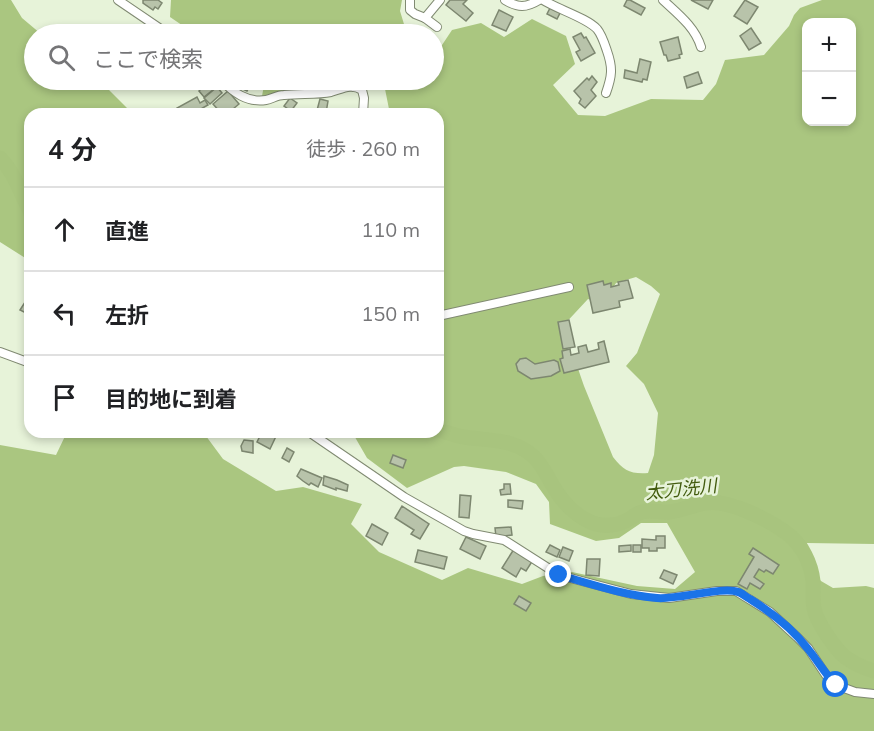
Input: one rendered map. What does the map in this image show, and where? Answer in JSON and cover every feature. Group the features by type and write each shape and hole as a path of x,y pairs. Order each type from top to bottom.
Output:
{"street":[{"path":"118,0 153,24"},
{"path":"410,0 410,10 433,24"},
{"path":"425,18 440,0"},
{"path":"505,0 520,7 530,6 541,0 584,20 597,29 612,69 606,93"},
{"path":"663,0 698,35 701,47"},
{"path":"232,90 245,98 254,100 336,90"},
{"path":"362,90 363,108"},
{"path":"444,315 569,286"},
{"path":"0,352 24,361"},
{"path":"318,438 404,497 464,531 504,540 559,575 631,594 656,598 736,591 770,612 797,637 836,685 855,692 874,694"}],"green space":[{"path":"0,0 11,0 22,18 29,24 24,24 24,90 109,90 127,108 24,108 24,257 0,242"},
{"path":"171,0 402,0 400,11 404,24 180,24 170,17"},
{"path":"822,0 874,0 874,544 807,543 811,570 821,581 833,588 866,586 874,588 874,731 0,731 0,445 56,455 64,438 207,438 223,459 276,491 303,487 362,504 351,524 379,552 442,580 468,568 522,584 543,576 572,572 637,586 675,589 695,572 667,523 641,523 619,538 596,541 550,524 549,502 536,484 506,472 464,466 454,467 407,488 367,458 355,438 444,438 444,108 389,108 385,90 444,90 444,42 452,30 481,23 504,37 532,19 566,36 575,64 553,85 578,115 605,116 651,99 703,100 716,84 725,60 764,55 789,26 800,8","holes":["636,277 660,294 637,353 626,366 644,384 658,413 654,455 648,473 636,473 628,471 613,457 575,360 565,345 561,328 588,299 603,303 616,283"]},
{"path":"263,90 289,90 262,96"}],"building":[{"path":"143,0 158,0 162,3 158,9 155,7 153,10 143,3"},
{"path":"450,0 467,0 463,4 473,13 466,21 446,5"},
{"path":"627,0 645,8 641,15 624,6"},
{"path":"691,0 713,0 708,9"},
{"path":"745,0 758,7 747,24 734,16"},
{"path":"550,8 560,13 557,19 547,14"},
{"path":"499,10 513,17 506,31 492,25"},
{"path":"751,28 761,43 749,50 740,36"},
{"path":"581,33 584,38 586,37 595,53 581,61 576,52 580,50 573,37"},
{"path":"678,37 682,54 679,55 680,58 668,61 660,42"},
{"path":"640,59 651,62 647,80 643,79 642,82 624,78 625,70 637,73"},
{"path":"698,72 702,83 687,88 684,77"},
{"path":"592,76 597,82 591,90 596,96 585,108 579,103 581,99 574,91"},
{"path":"200,90 213,90 204,97"},
{"path":"213,90 220,90 222,93 210,104 204,98"},
{"path":"228,91 239,104 234,108 217,108 213,104"},
{"path":"197,97 200,103 205,100 208,105 203,108 177,108"},
{"path":"290,98 297,103 293,108 284,106"},
{"path":"320,99 328,101 327,108 318,108"},
{"path":"628,280 633,298 619,301 620,307 593,313 587,285 603,281 604,285 611,283 611,287 619,285 618,282"},
{"path":"569,320 575,347 563,349 558,322"},
{"path":"604,341 609,362 564,373 560,359 563,358 562,351 570,349 571,355 579,353 578,347 586,345 588,352 599,349 598,343"},
{"path":"526,358 535,364 554,360 558,362 560,371 551,376 531,379 518,371 516,364 520,359"},
{"path":"259,438 275,438 270,449 257,442"},
{"path":"244,440 253,441 253,453 242,451 241,446"},
{"path":"287,448 294,452 289,462 282,458"},
{"path":"393,455 406,460 403,468 390,463"},
{"path":"301,469 322,478 318,487 311,483 309,485 297,476"},
{"path":"324,476 348,485 347,491 323,485"},
{"path":"504,484 510,484 511,494 501,495 500,490 504,489"},
{"path":"460,495 471,496 469,518 459,517"},
{"path":"508,500 523,501 522,509 508,507"},
{"path":"402,506 429,524 420,539 411,534 414,530 395,518"},
{"path":"372,524 388,533 382,545 366,536"},
{"path":"511,527 512,535 496,537 495,528"},
{"path":"656,536 665,536 665,548 649,551 649,548 642,548 642,539 656,540"},
{"path":"466,537 486,546 480,559 460,549"},
{"path":"550,545 560,550 557,557 546,552"},
{"path":"631,545 631,551 619,552 619,546"},
{"path":"633,545 641,545 641,552 633,552"},
{"path":"563,547 573,551 569,561 559,557"},
{"path":"753,548 779,565 773,574 759,569 754,577 764,584 760,589 750,583 747,589 738,584 754,557 749,554"},
{"path":"514,549 533,560 526,571 521,568 516,577 502,568"},
{"path":"418,550 447,557 444,569 415,562"},
{"path":"587,559 600,559 599,576 586,575"},
{"path":"664,570 677,575 673,584 660,578"},
{"path":"519,596 531,603 526,611 514,604"}],"waterway":[{"name":"太刀洗川","path":"0,158 24,199"},
{"name":"太刀洗川","path":"444,432 509,443 525,450 539,463 566,504 577,514 596,524 614,525 645,511 670,512 705,503 737,507 770,523 793,538 805,555 812,574 815,614 831,641 848,659 874,671"}],"route":[{"path":"559,575 631,594 656,598 736,591 770,612 797,637 836,685"}]}
